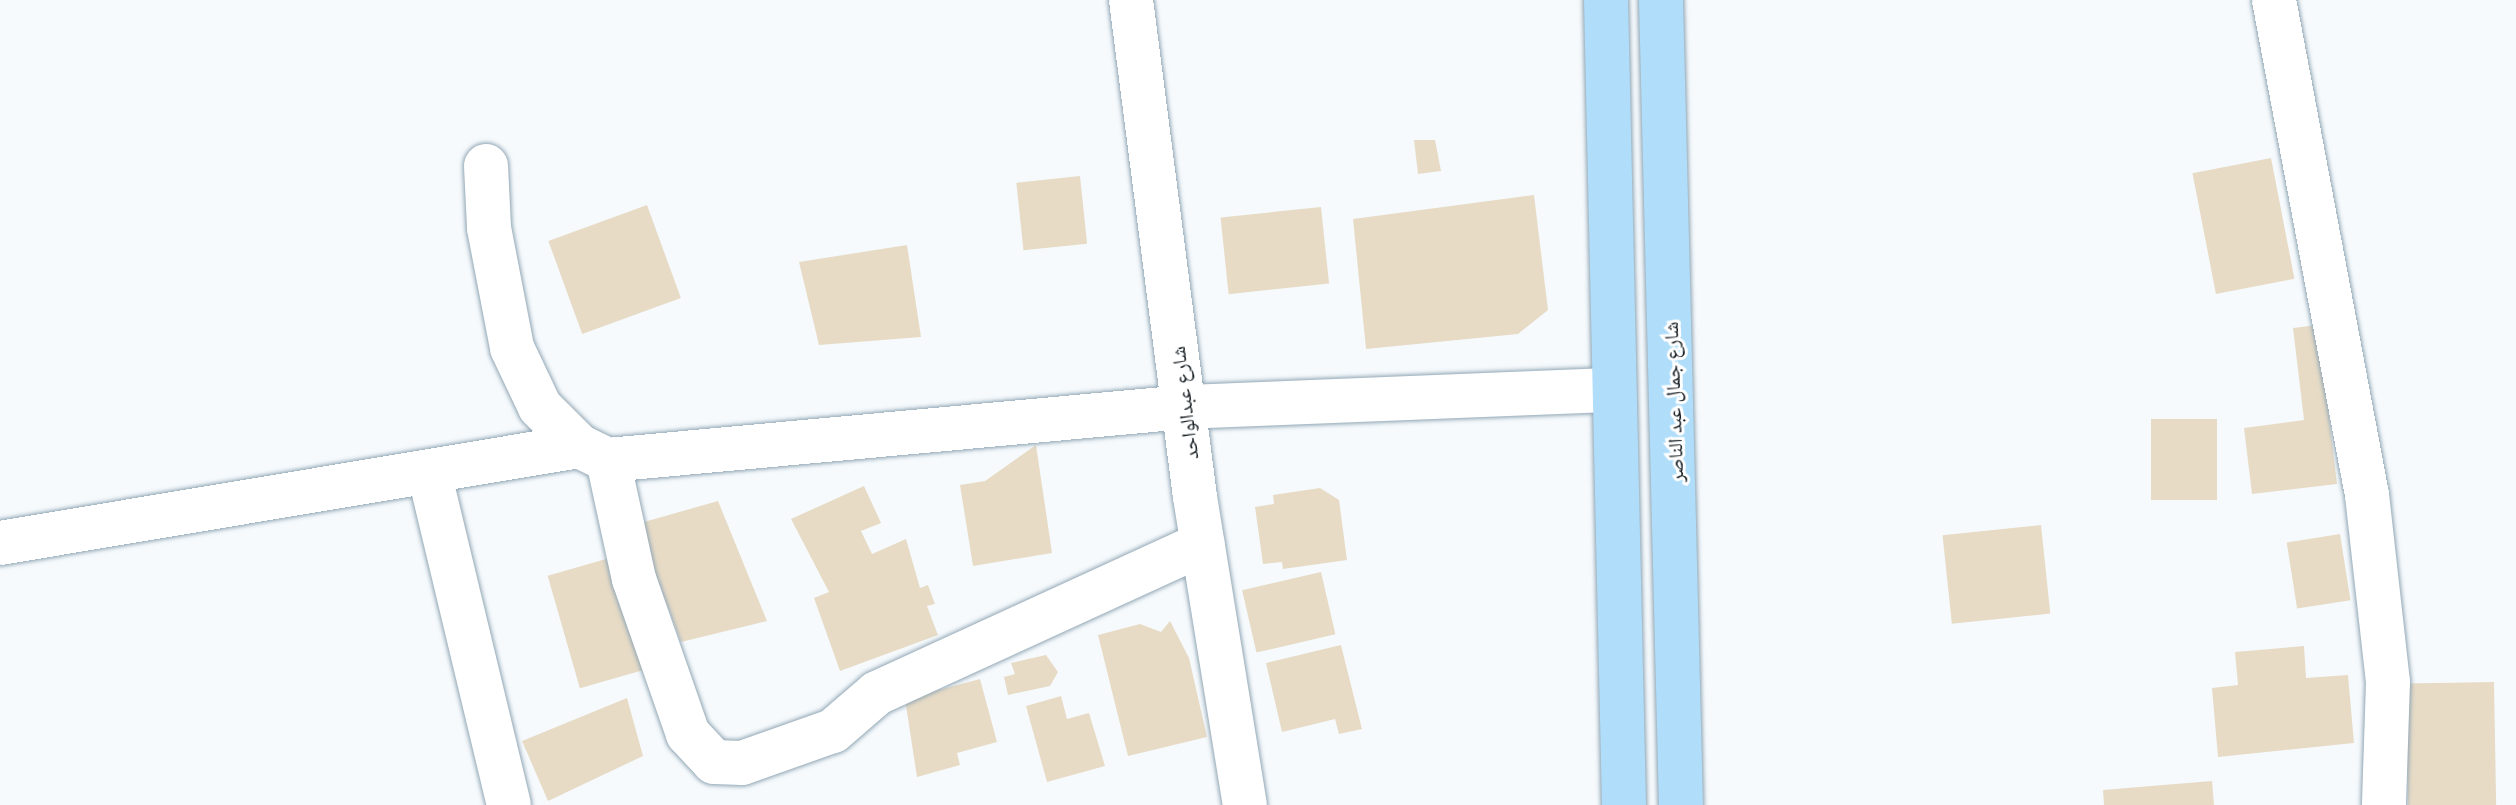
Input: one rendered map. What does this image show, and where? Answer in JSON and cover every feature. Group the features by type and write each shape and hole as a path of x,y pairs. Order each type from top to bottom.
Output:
{"main road":[{"path":"1606,0 1612,390 1624,805"},
{"name":"شارع جمال عبد الناصر","path":"1661,0 1681,805"}],"street":[{"name":"شارع عبدالواحد","path":"1131,0 1203,544 1245,805"},
{"path":"2274,0 2367,495 2388,682 2384,805"},
{"path":"486,166 489,228 512,348 540,407 593,453 684,720 699,751 714,762 742,763 833,731 877,693 1203,544"},
{"path":"0,543 429,472 593,453 1185,407 1612,390"},
{"path":"429,472 509,805"}],"building":[{"path":"1414,140 1435,140 1441,171 1418,174"},
{"path":"2271,158 2294,279 2216,294 2192,173"},
{"path":"1080,176 1087,244 1023,250 1016,183"},
{"path":"1534,195 1548,310 1518,334 1366,349 1353,219"},
{"path":"647,205 681,298 582,334 548,241"},
{"path":"1321,207 1329,284 1229,294 1221,218"},
{"path":"907,245 921,337 819,345 799,262"},
{"path":"2318,325 2337,484 2252,494 2244,428 2304,420 2293,328"},
{"path":"2151,419 2217,419 2217,500 2151,500"},
{"path":"1036,445 1052,553 973,566 960,485 985,481"},
{"path":"864,486 881,523 861,531 872,554 906,539 920,588 928,585 935,604 927,606 938,635 840,671 814,598 829,592 791,519"},
{"path":"1320,488 1339,500 1347,560 1283,569 1282,562 1263,564 1255,507 1274,504 1273,495"},
{"path":"718,501 767,621 681,642 637,524"},
{"path":"2041,525 2050,614 1952,624 1943,535"},
{"path":"2340,534 2350,600 2297,609 2287,542"},
{"path":"613,557 645,669 580,688 548,576"},
{"path":"1321,572 1335,634 1256,653 1242,590"},
{"path":"1170,621 1189,658 1207,737 1128,756 1098,635 1140,624 1161,632"},
{"path":"1341,645 1362,729 1339,734 1335,719 1282,732 1266,663"},
{"path":"2304,646 2306,678 2348,675 2354,743 2218,757 2212,688 2238,685 2235,652"},
{"path":"1046,655 1058,672 1050,686 1008,695 1004,677 1015,674 1011,663"},
{"path":"980,679 997,742 957,753 960,765 917,777 905,699"},
{"path":"2494,682 2496,805 2408,805 2406,684"},
{"path":"1061,696 1067,719 1089,713 1105,766 1047,782 1026,706"},
{"path":"627,698 643,756 548,801 522,741"},
{"path":"2212,781 2214,805 2104,805 2103,790"}]}
